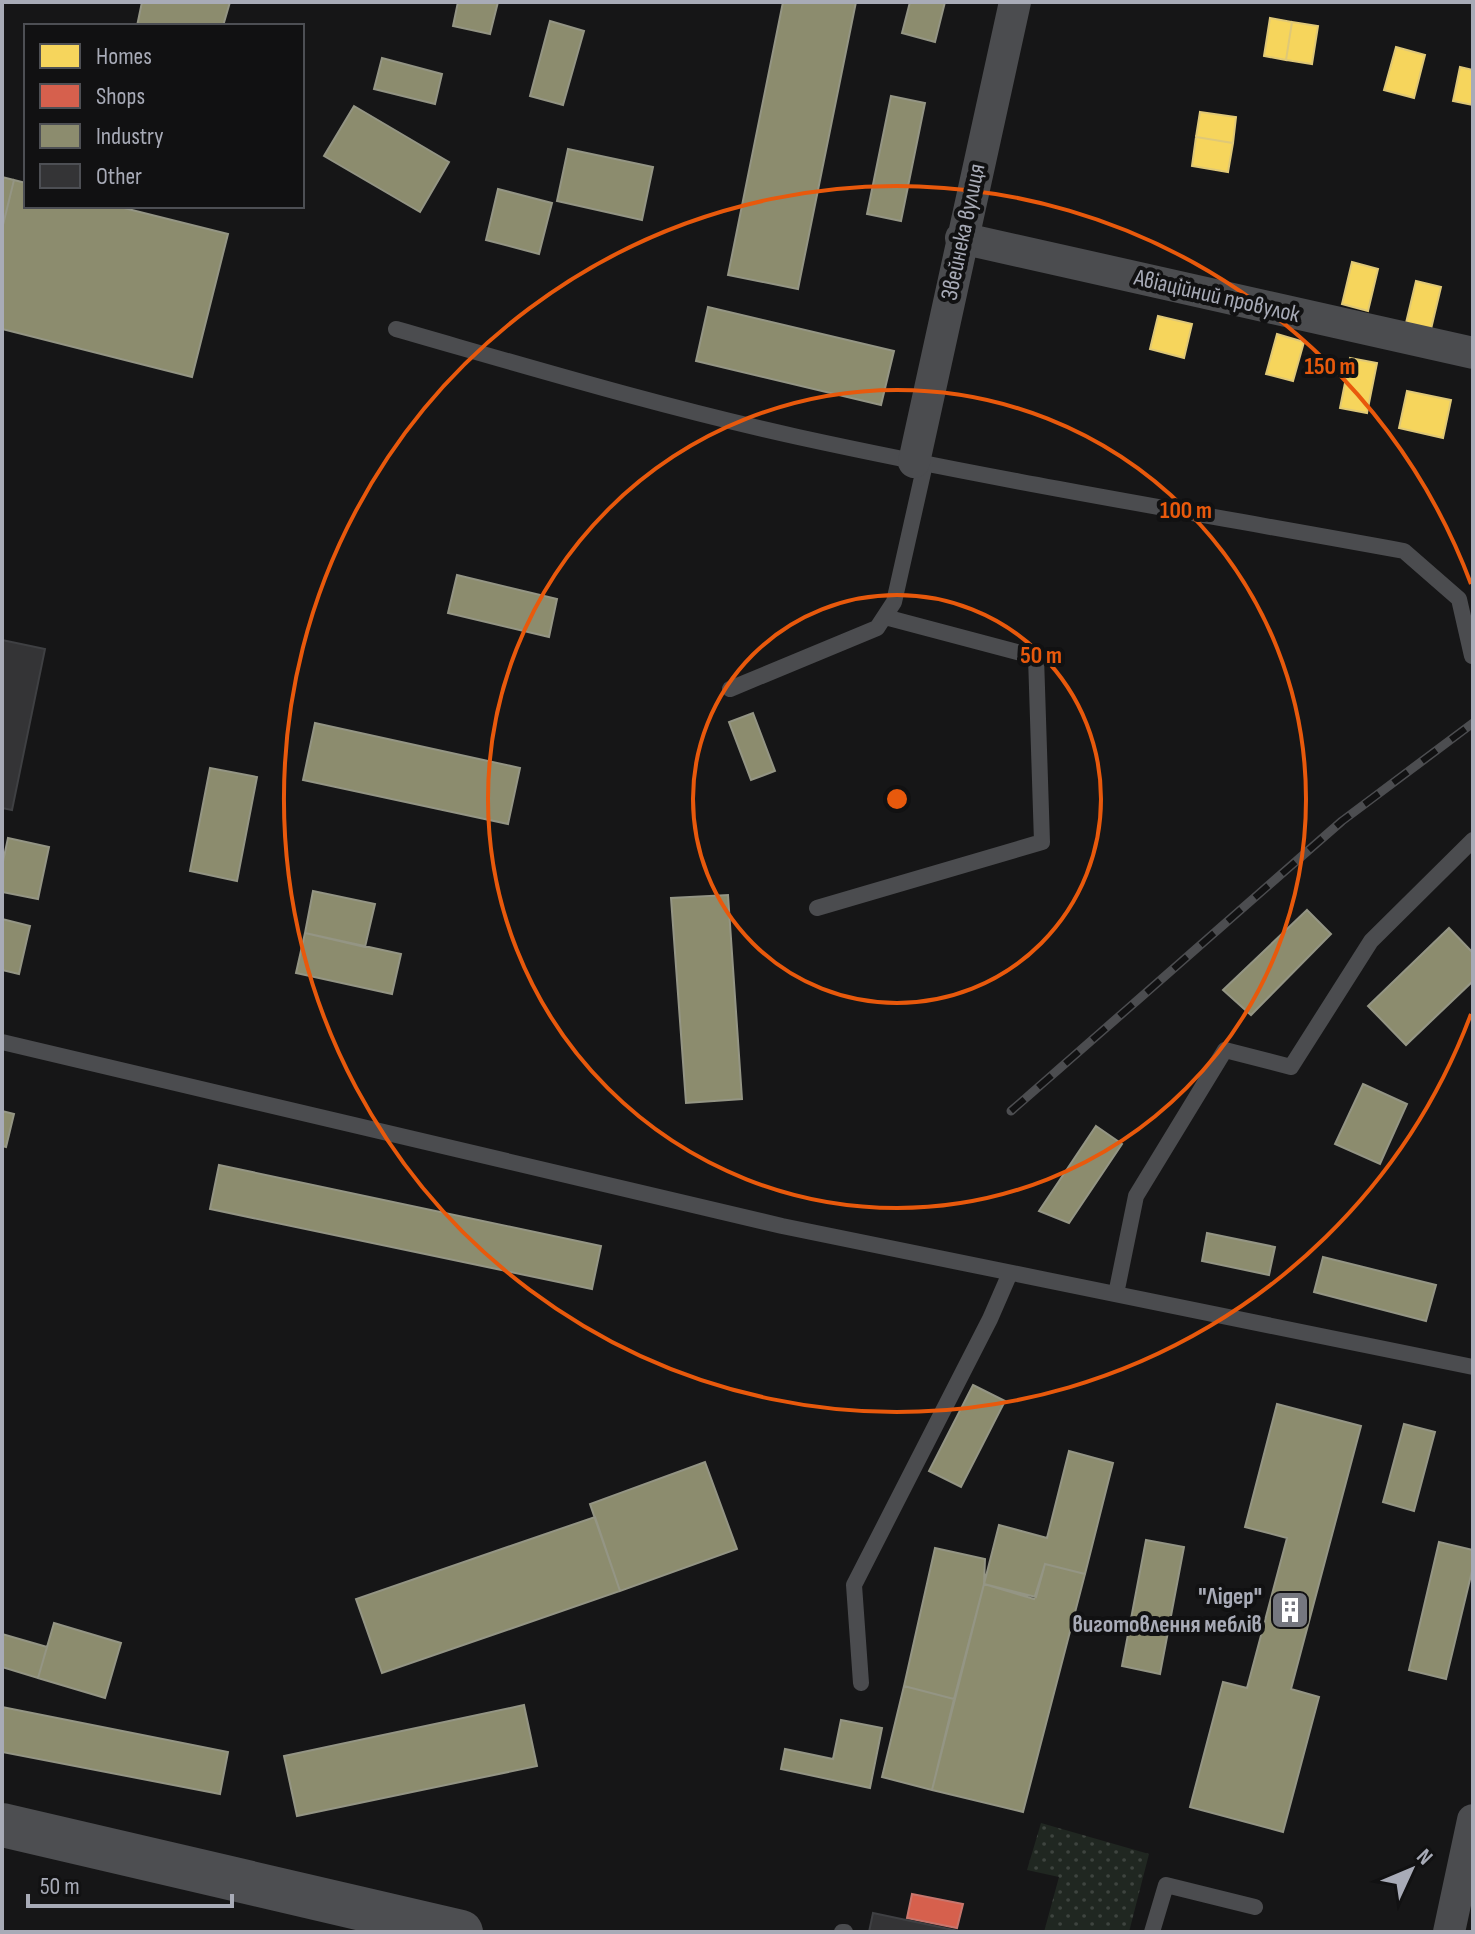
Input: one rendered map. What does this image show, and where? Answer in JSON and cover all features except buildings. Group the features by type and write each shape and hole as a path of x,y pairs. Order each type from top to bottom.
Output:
{"main road":[{"path":"2,1825 461,1932"}],"street":[{"name":"Звейнека вулиця","path":"919,463 961,238 1015,2"},
{"name":"Авіаційний провулок","path":"961,238 1473,353"},
{"path":"1449,1932 1473,1820"}],"lane":[{"path":"396,329 660,405 919,463 1404,551 1459,599 1472,656"},
{"path":"730,689 877,628 894,602 919,463"},
{"path":"817,908 1042,842 1036,657 885,617"},
{"path":"1116,1294 1136,1196 1225,1050 1291,1067 1371,941 1473,840"},
{"path":"2,1042 782,1226 1473,1367"},
{"path":"861,1683 854,1585 990,1319 1010,1273"},
{"path":"1152,1932 1166,1885 1255,1907"}],"shaded area":[{"path":"1041,1823 1149,1854 1129,1932 1044,1932 1059,1877 1027,1870"}],"railway":[{"path":"1011,1111 1342,821 1473,723"}],"place":[{"name":"\"Лідер\" виготовлення меблів","path":"1290,1610"}]}
